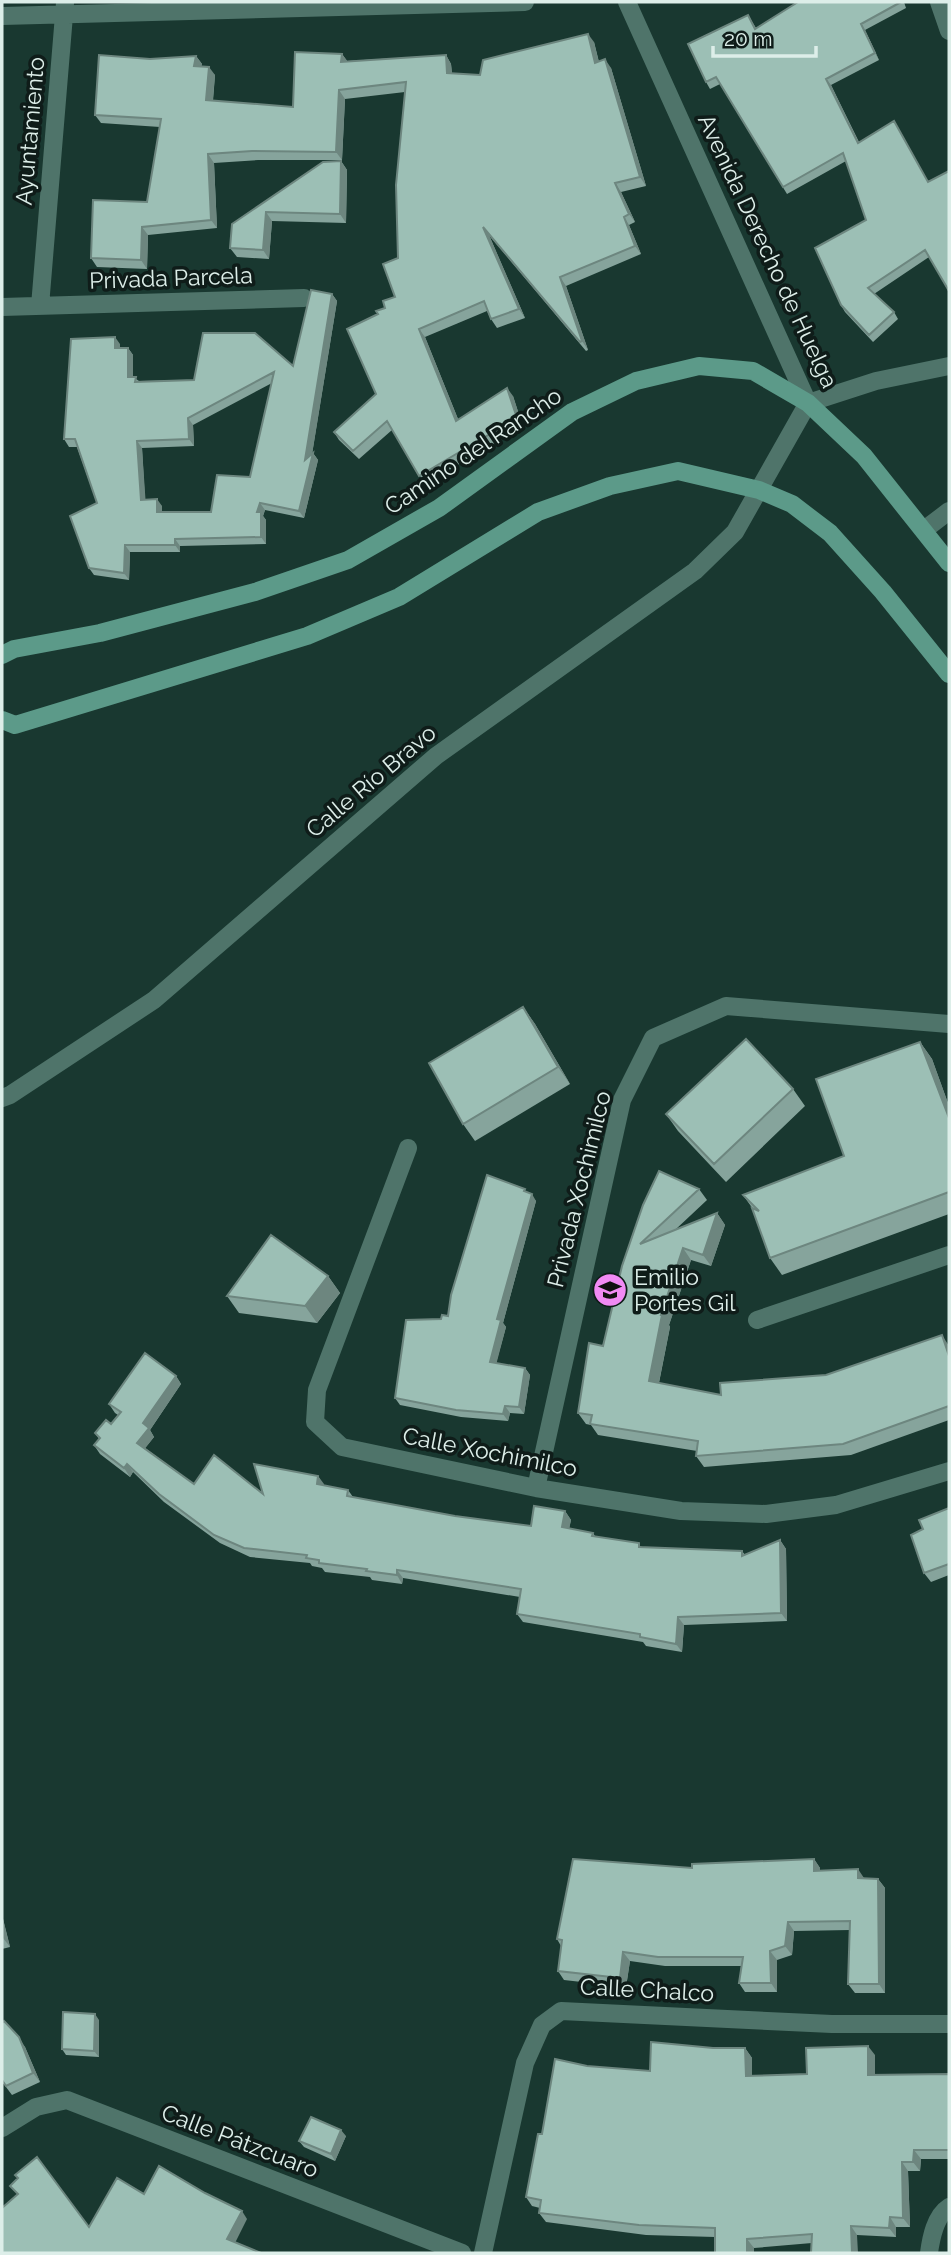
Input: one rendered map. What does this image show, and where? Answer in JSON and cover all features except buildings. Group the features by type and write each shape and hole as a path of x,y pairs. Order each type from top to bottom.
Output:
{"main road":[{"name":"Camino del Rancho","path":"2,655 15,649 100,633 255,592 348,560 439,508 572,412 635,381 699,366 753,371 808,402"},
{"name":"Avenida Derecho de Huelga","path":"808,402 864,456 949,563"},
{"path":"2,720 15,725 307,636 399,597 538,512 610,485 678,471 759,490 792,504 830,533 883,592 949,674"}],"street":[{"path":"2,16 65,8 525,2"},
{"name":"Avenida Derecho de Huelga","path":"627,2 808,402"},
{"path":"939,2 949,31"},
{"name":"Ayuntamiento","path":"40,306 65,8"},
{"name":"Privada Parcela","path":"2,307 304,298"},
{"path":"808,402 876,381 949,366"},
{"name":"Calle Río Bravo","path":"2,1098 154,1000 436,756 695,572 735,532 808,402"},
{"path":"923,530 949,511"},
{"name":"Privada Xochimilco","path":"536,1488 622,1100 653,1038 726,1006 949,1024"},
{"name":"Calle Xochimilco","path":"408,1148 317,1390 315,1422 342,1447 536,1488 681,1511 766,1514 836,1505 949,1471"},
{"path":"757,1320 949,1255"},
{"name":"Calle Chalco","path":"483,2253 525,2063 542,2025 561,2011 832,2025 949,2024"},
{"name":"Calle Pátzcuaro","path":"2,2127 36,2107 67,2099 462,2253"},
{"path":"929,2253 932,2233 944,2209 949,2207"}],"place":[{"name":"Emilio Portes Gil","path":"610,1290"}]}
